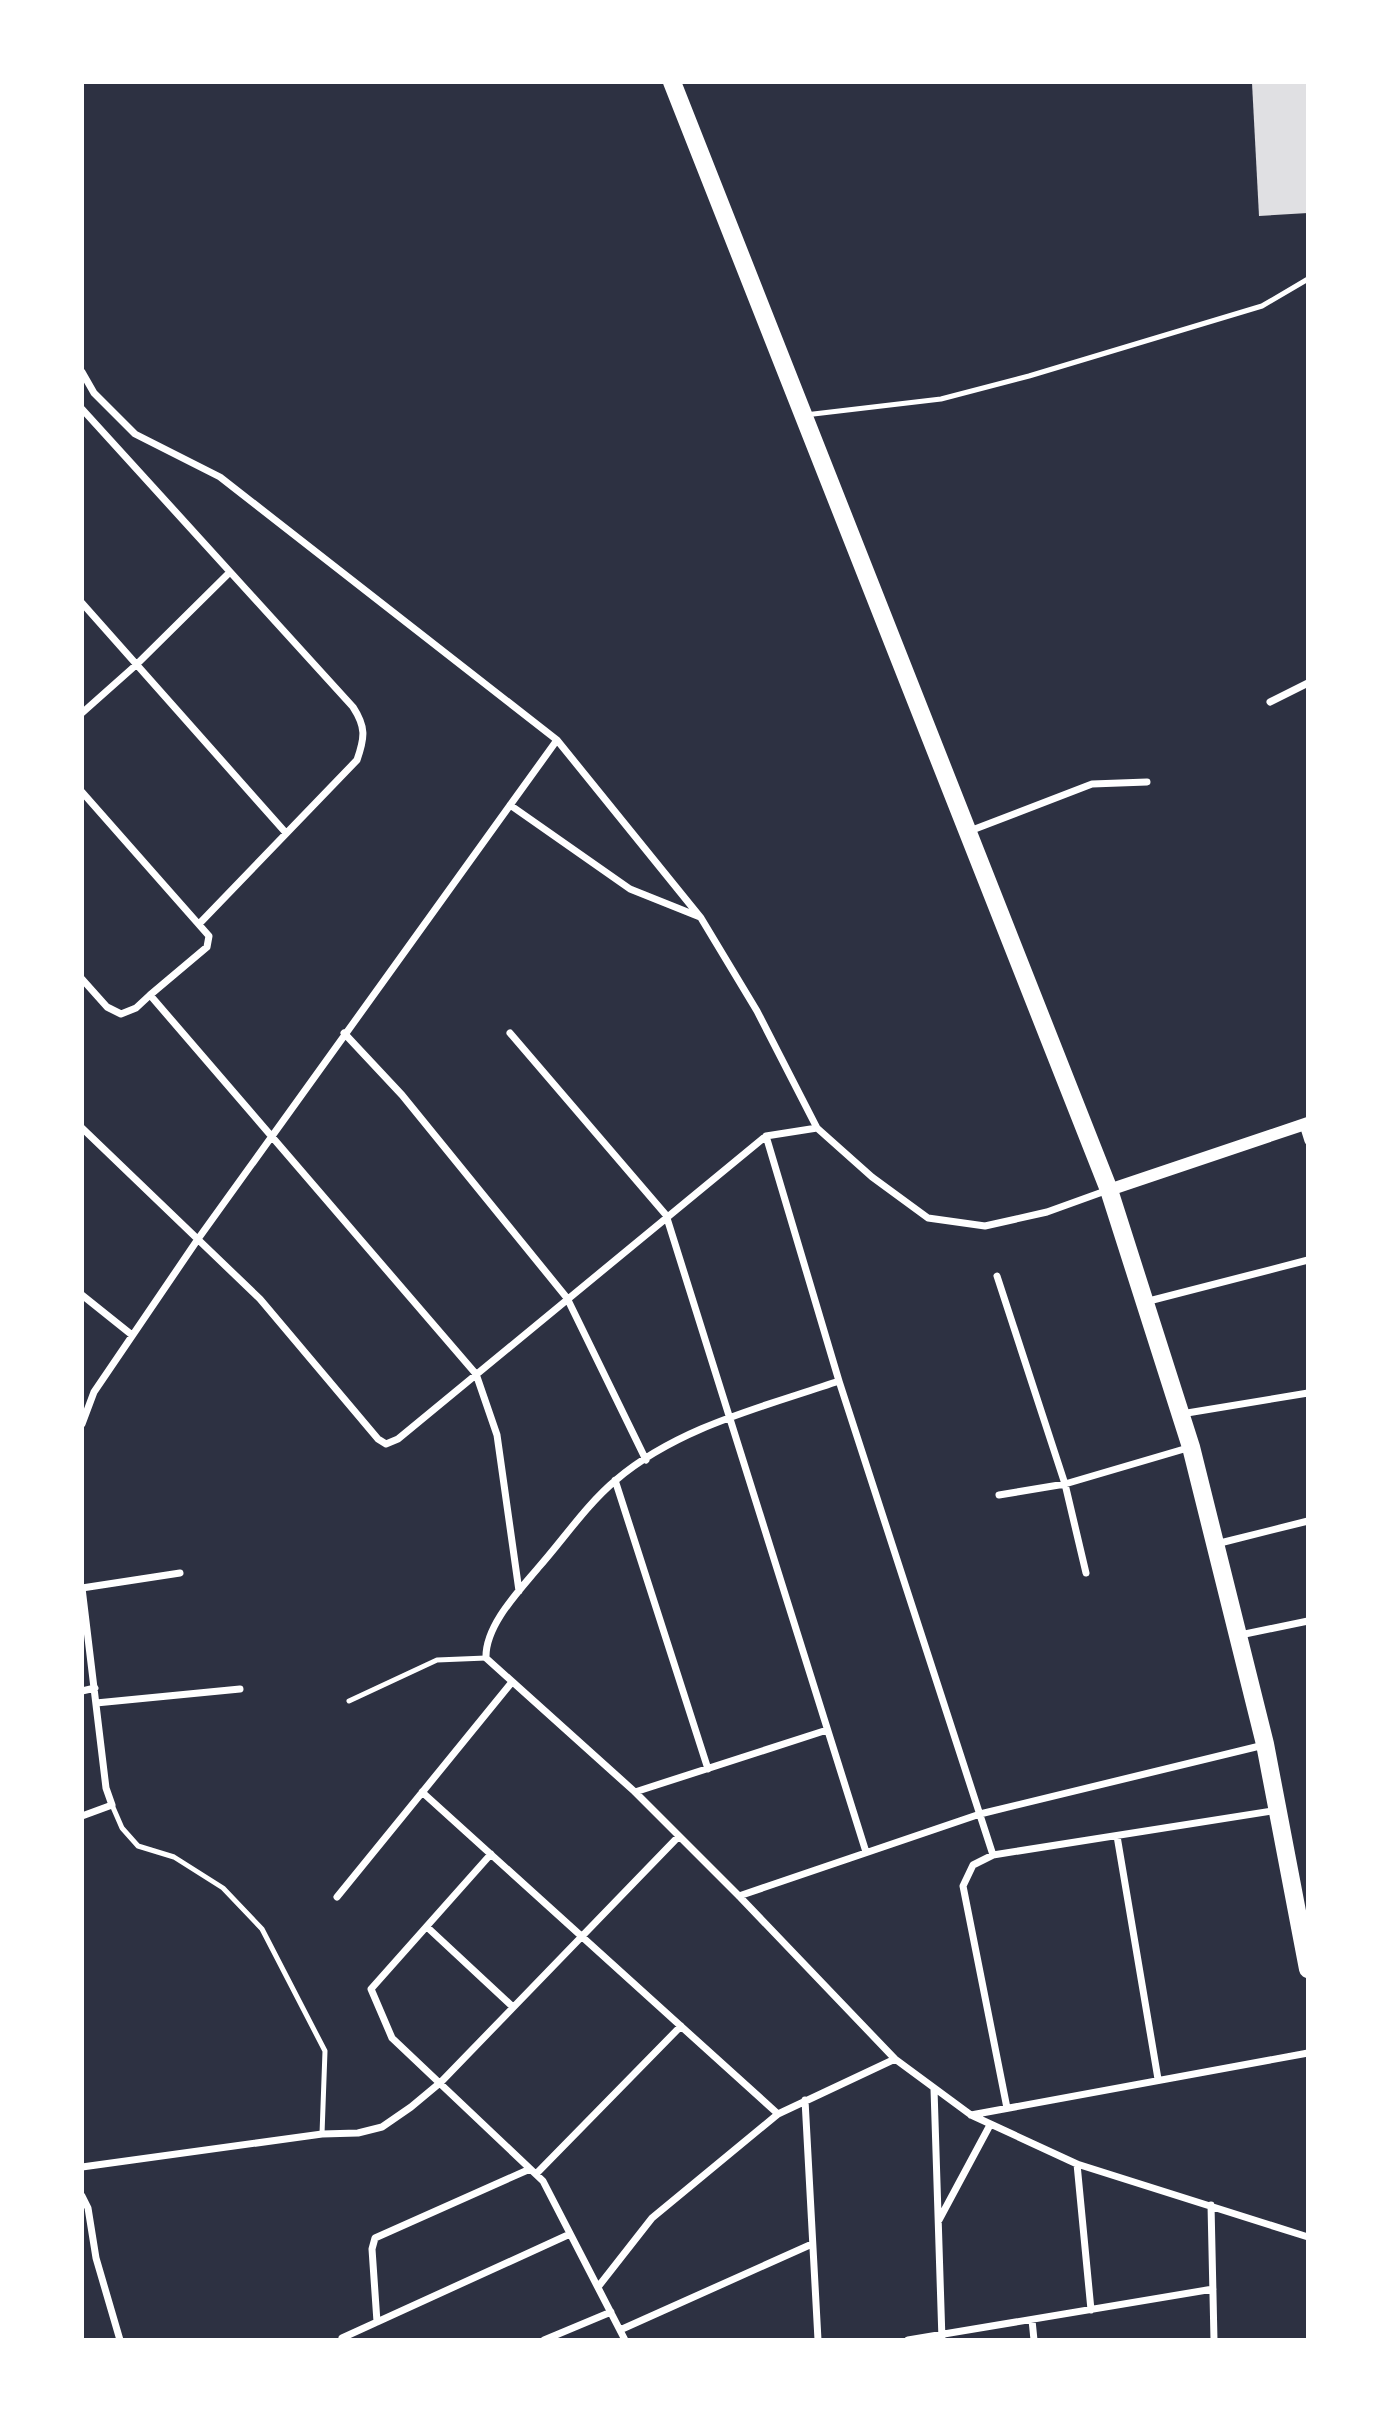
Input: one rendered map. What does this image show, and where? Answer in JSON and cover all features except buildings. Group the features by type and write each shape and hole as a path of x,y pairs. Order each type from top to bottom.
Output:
{"main road":[{"path":"672,82 1109,1190 1191,1447 1265,1744 1303,1915 1308,1969"}],"street":[{"path":"82,372 94,393 135,434 220,477 557,740 701,918 757,1012 817,1128 872,1177 928,1218 985,1226 1046,1212 1305,1124 1308,1141"},
{"path":"82,409 352,707 364,725 364,739 357,760 199,924"},
{"path":"82,713 136,665 230,572"},
{"path":"82,603 286,833"},
{"path":"1270,702 1308,683"},
{"path":"82,1424 94,1392 198,1239 557,740"},
{"path":"967,832 1092,784 1147,782"},
{"path":"82,792 209,936 207,947 136,1008 121,1014 107,1007 82,979"},
{"path":"510,805 630,889 701,918"},
{"path":"150,996 476,1374 496,1435 519,1591"},
{"path":"344,1033 402,1095 567,1298 646,1460"},
{"path":"510,1033 666,1215 866,1852"},
{"path":"82,1128 260,1299 378,1439 386,1444 398,1438 666,1215 766,1136 817,1128"},
{"path":"766,1136 839,1381 993,1855"},
{"path":"1144,1302 1308,1260"},
{"path":"997,1276 1065,1484 1086,1573"},
{"path":"82,1295 132,1335"},
{"path":"839,1381 728,1418 670,1443 615,1480 519,1591 486,1642 486,1658 635,1792 739,1895 895,2059 971,2115 1077,2164 1308,2236"},
{"path":"1180,1414 1308,1394"},
{"path":"999,1494 1065,1484 1191,1447"},
{"path":"615,1480 708,1769"},
{"path":"1215,1544 1308,1521"},
{"path":"82,1816 112,1805 106,1788 82,1588 180,1573"},
{"path":"1238,1635 1308,1620"},
{"path":"337,1897 512,1682"},
{"path":"82,1691 94,1688"},
{"path":"96,1703 240,1689"},
{"path":"635,1792 827,1730"},
{"path":"739,1895 980,1814 1265,1744"},
{"path":"422,1792 778,2114"},
{"path":"1007,2108 963,1886 973,1865 993,1855 1279,1810"},
{"path":"82,2166 322,2134 358,2133 382,2127 441,2082 679,1836"},
{"path":"1117,1836 1158,2079"},
{"path":"491,1854 371,1989 392,2038 543,2181 625,2340"},
{"path":"427,1927 513,2007"},
{"path":"377,2322 372,2249 375,2238 533,2172 681,2026"},
{"path":"971,2115 1308,2053"},
{"path":"598,2287 652,2218 778,2114 895,2059"},
{"path":"934,2088 942,2337"},
{"path":"805,2100 818,2340"},
{"path":"938,2222 990,2125"},
{"path":"1077,2164 1091,2310"},
{"path":"82,2196 88,2208 96,2258 120,2340"},
{"path":"1212,2205 1214,2340"},
{"path":"342,2338 570,2234"},
{"path":"620,2330 812,2244"},
{"path":"908,2340 942,2337 1213,2289"},
{"path":"544,2340 611,2312"},
{"path":"1032,2320 1034,2340"}],"lane":[{"path":"802,416 941,399 1029,376 1262,306 1308,279"},
{"path":"349,1702 437,1660 486,1658"},
{"path":"112,1805 122,1828 138,1846 174,1857 223,1888 262,1929 325,2051 322,2134"}]}
